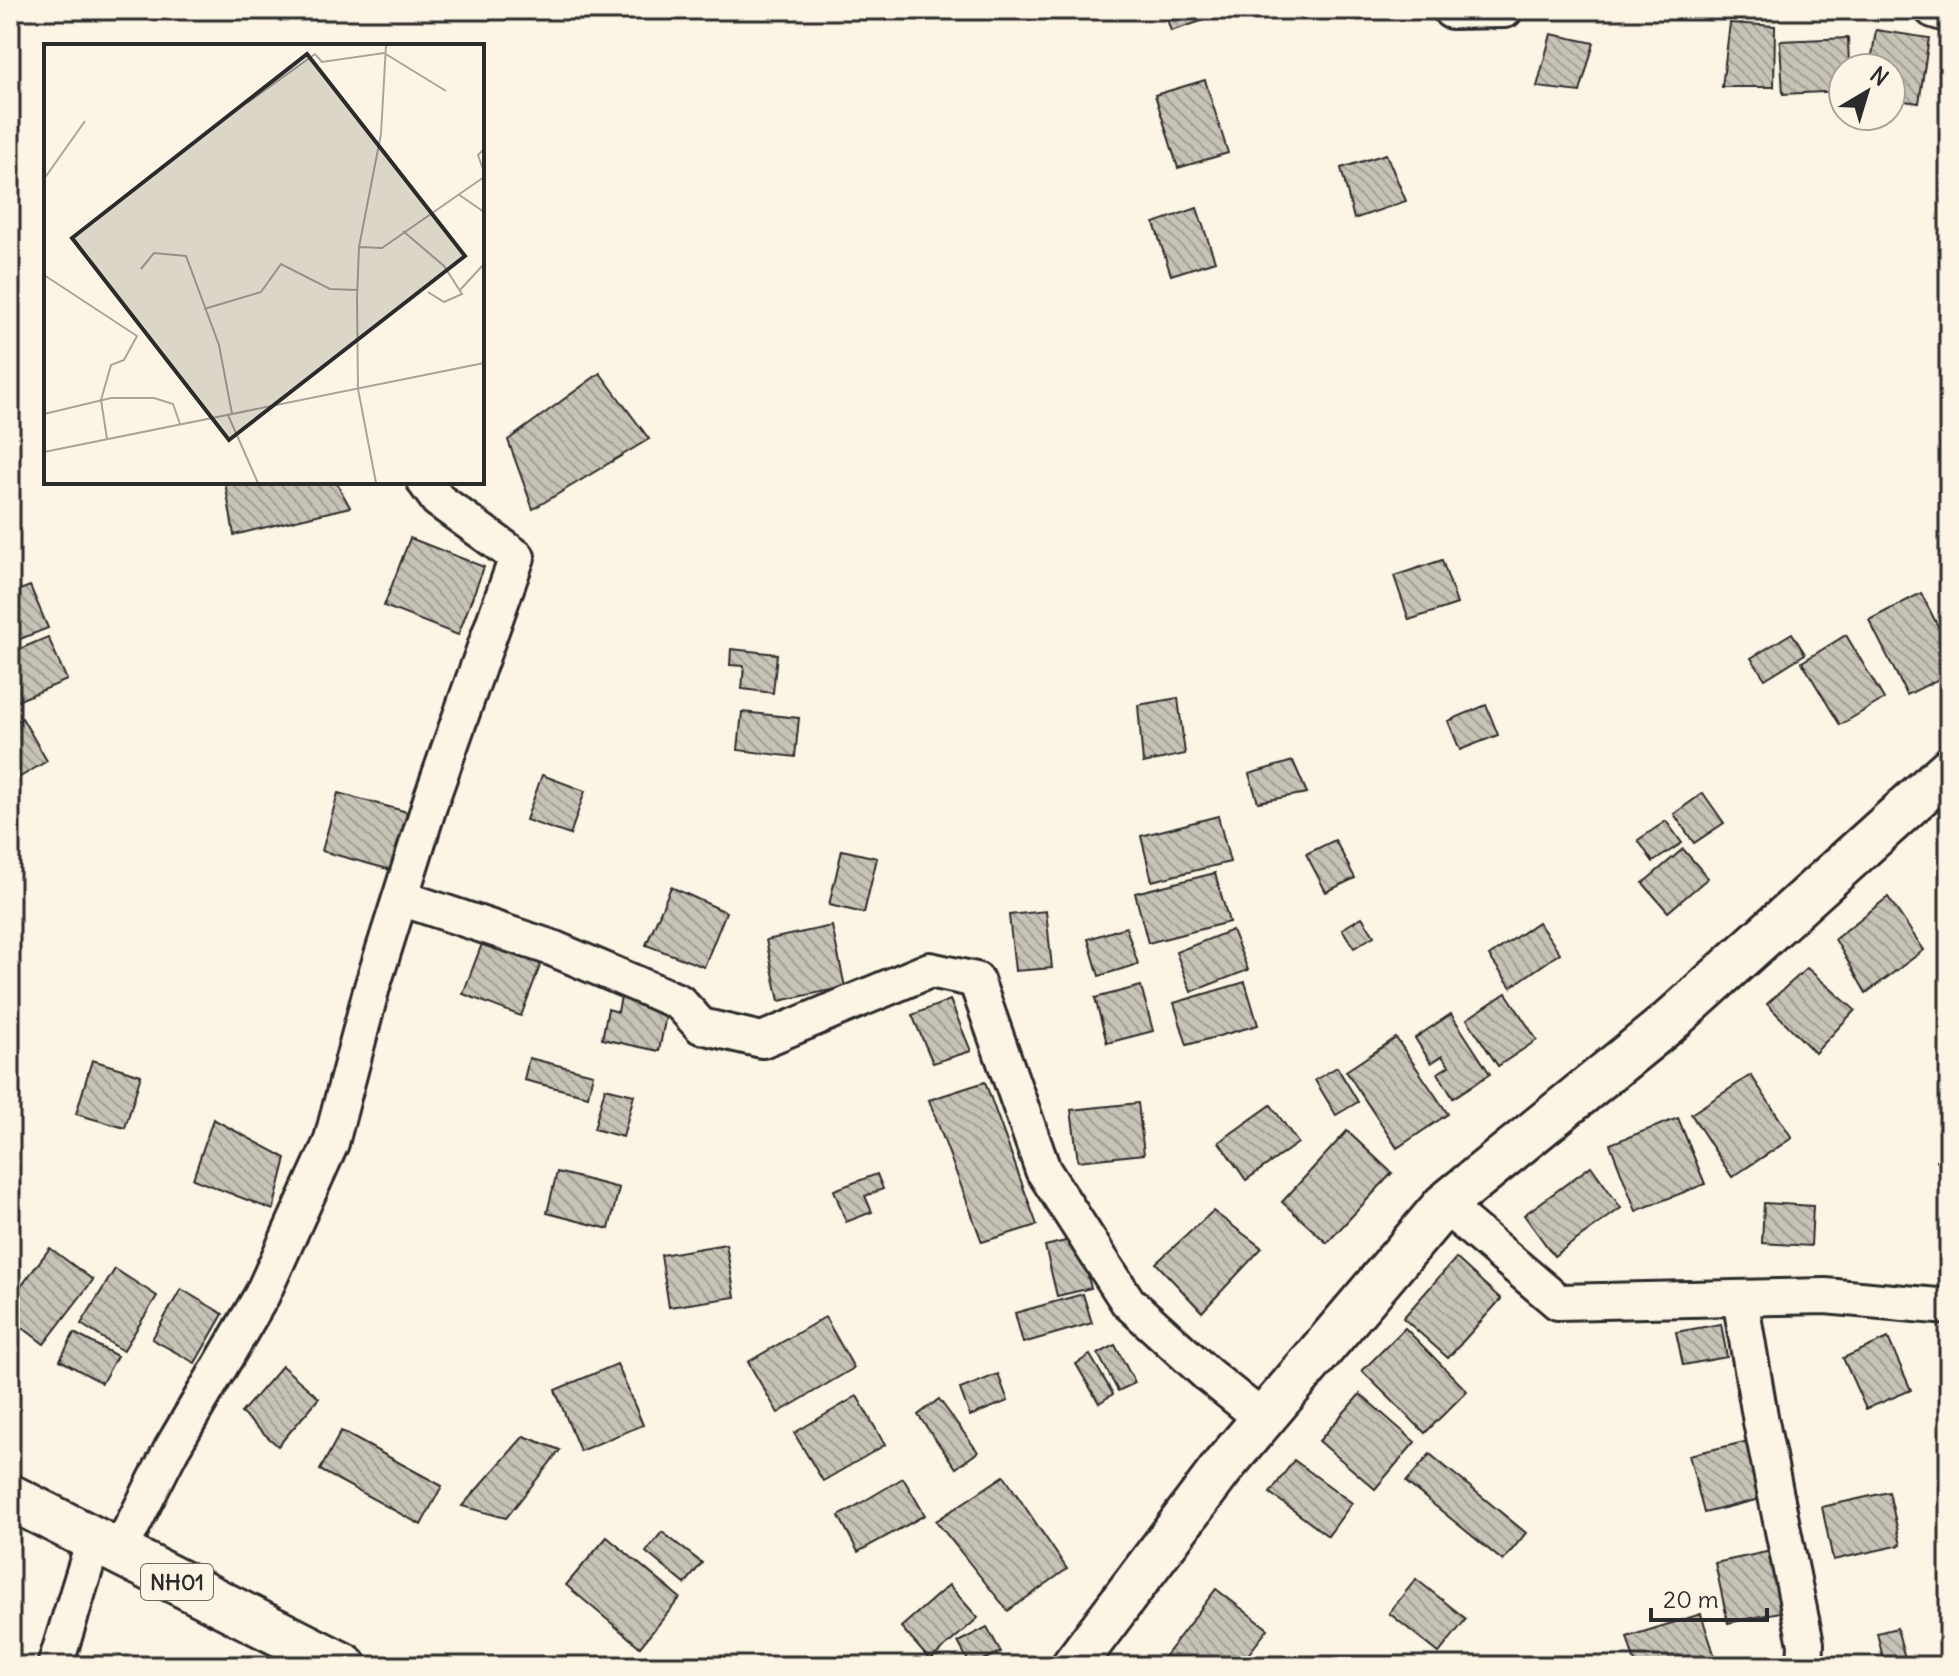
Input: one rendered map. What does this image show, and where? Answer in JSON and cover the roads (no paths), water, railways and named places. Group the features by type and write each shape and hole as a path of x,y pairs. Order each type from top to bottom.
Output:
{"highway":[{"name":"NH01","path":"10,1497 344,1666"}],"street":[{"path":"1451,11 1505,10"},
{"path":"1933,10 1949,15"},
{"path":"55,1666 106,1546 171,1450 262,1295 331,1143 372,987 431,800 517,557 438,500 426,484"},
{"path":"1073,1666 1225,1464 1444,1205 1668,1023 1949,769"},
{"path":"401,898 552,948 679,1002 701,1026 762,1040 930,970 976,980 1043,1170 1128,1302 1207,1374 1263,1419"},
{"path":"1444,1205 1558,1302 1825,1296 1949,1307"},
{"path":"1740,1298 1761,1422 1806,1644 1805,1666"}]}
